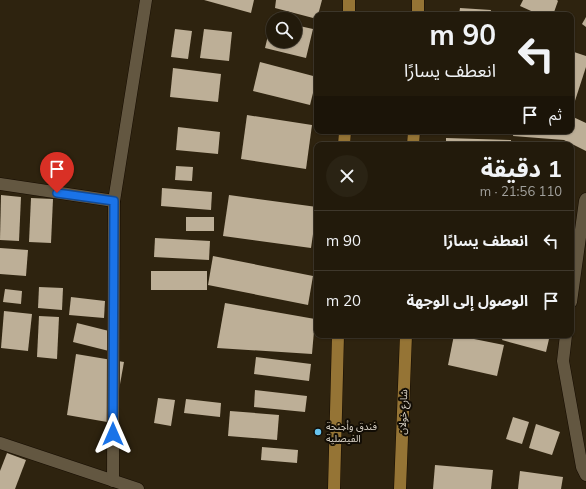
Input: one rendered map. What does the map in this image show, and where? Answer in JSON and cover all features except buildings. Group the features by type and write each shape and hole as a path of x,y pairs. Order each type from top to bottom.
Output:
{"main road":[{"path":"349,0 349,12"},
{"path":"418,0 418,12"},
{"path":"334,489 338,338"},
{"name":"شارع خولان","path":"400,489 406,338"}],"street":[{"path":"113,481 114,201 146,0"},
{"path":"0,184 114,201"},
{"path":"574,282 586,201"},
{"path":"566,338 563,361 582,467 586,475"},
{"path":"0,443 138,489"}],"place":[{"name":"فندق وأجنحة الفيصلية","path":"318,432"}],"route":[{"path":"57,193 114,201 113,434"}]}
